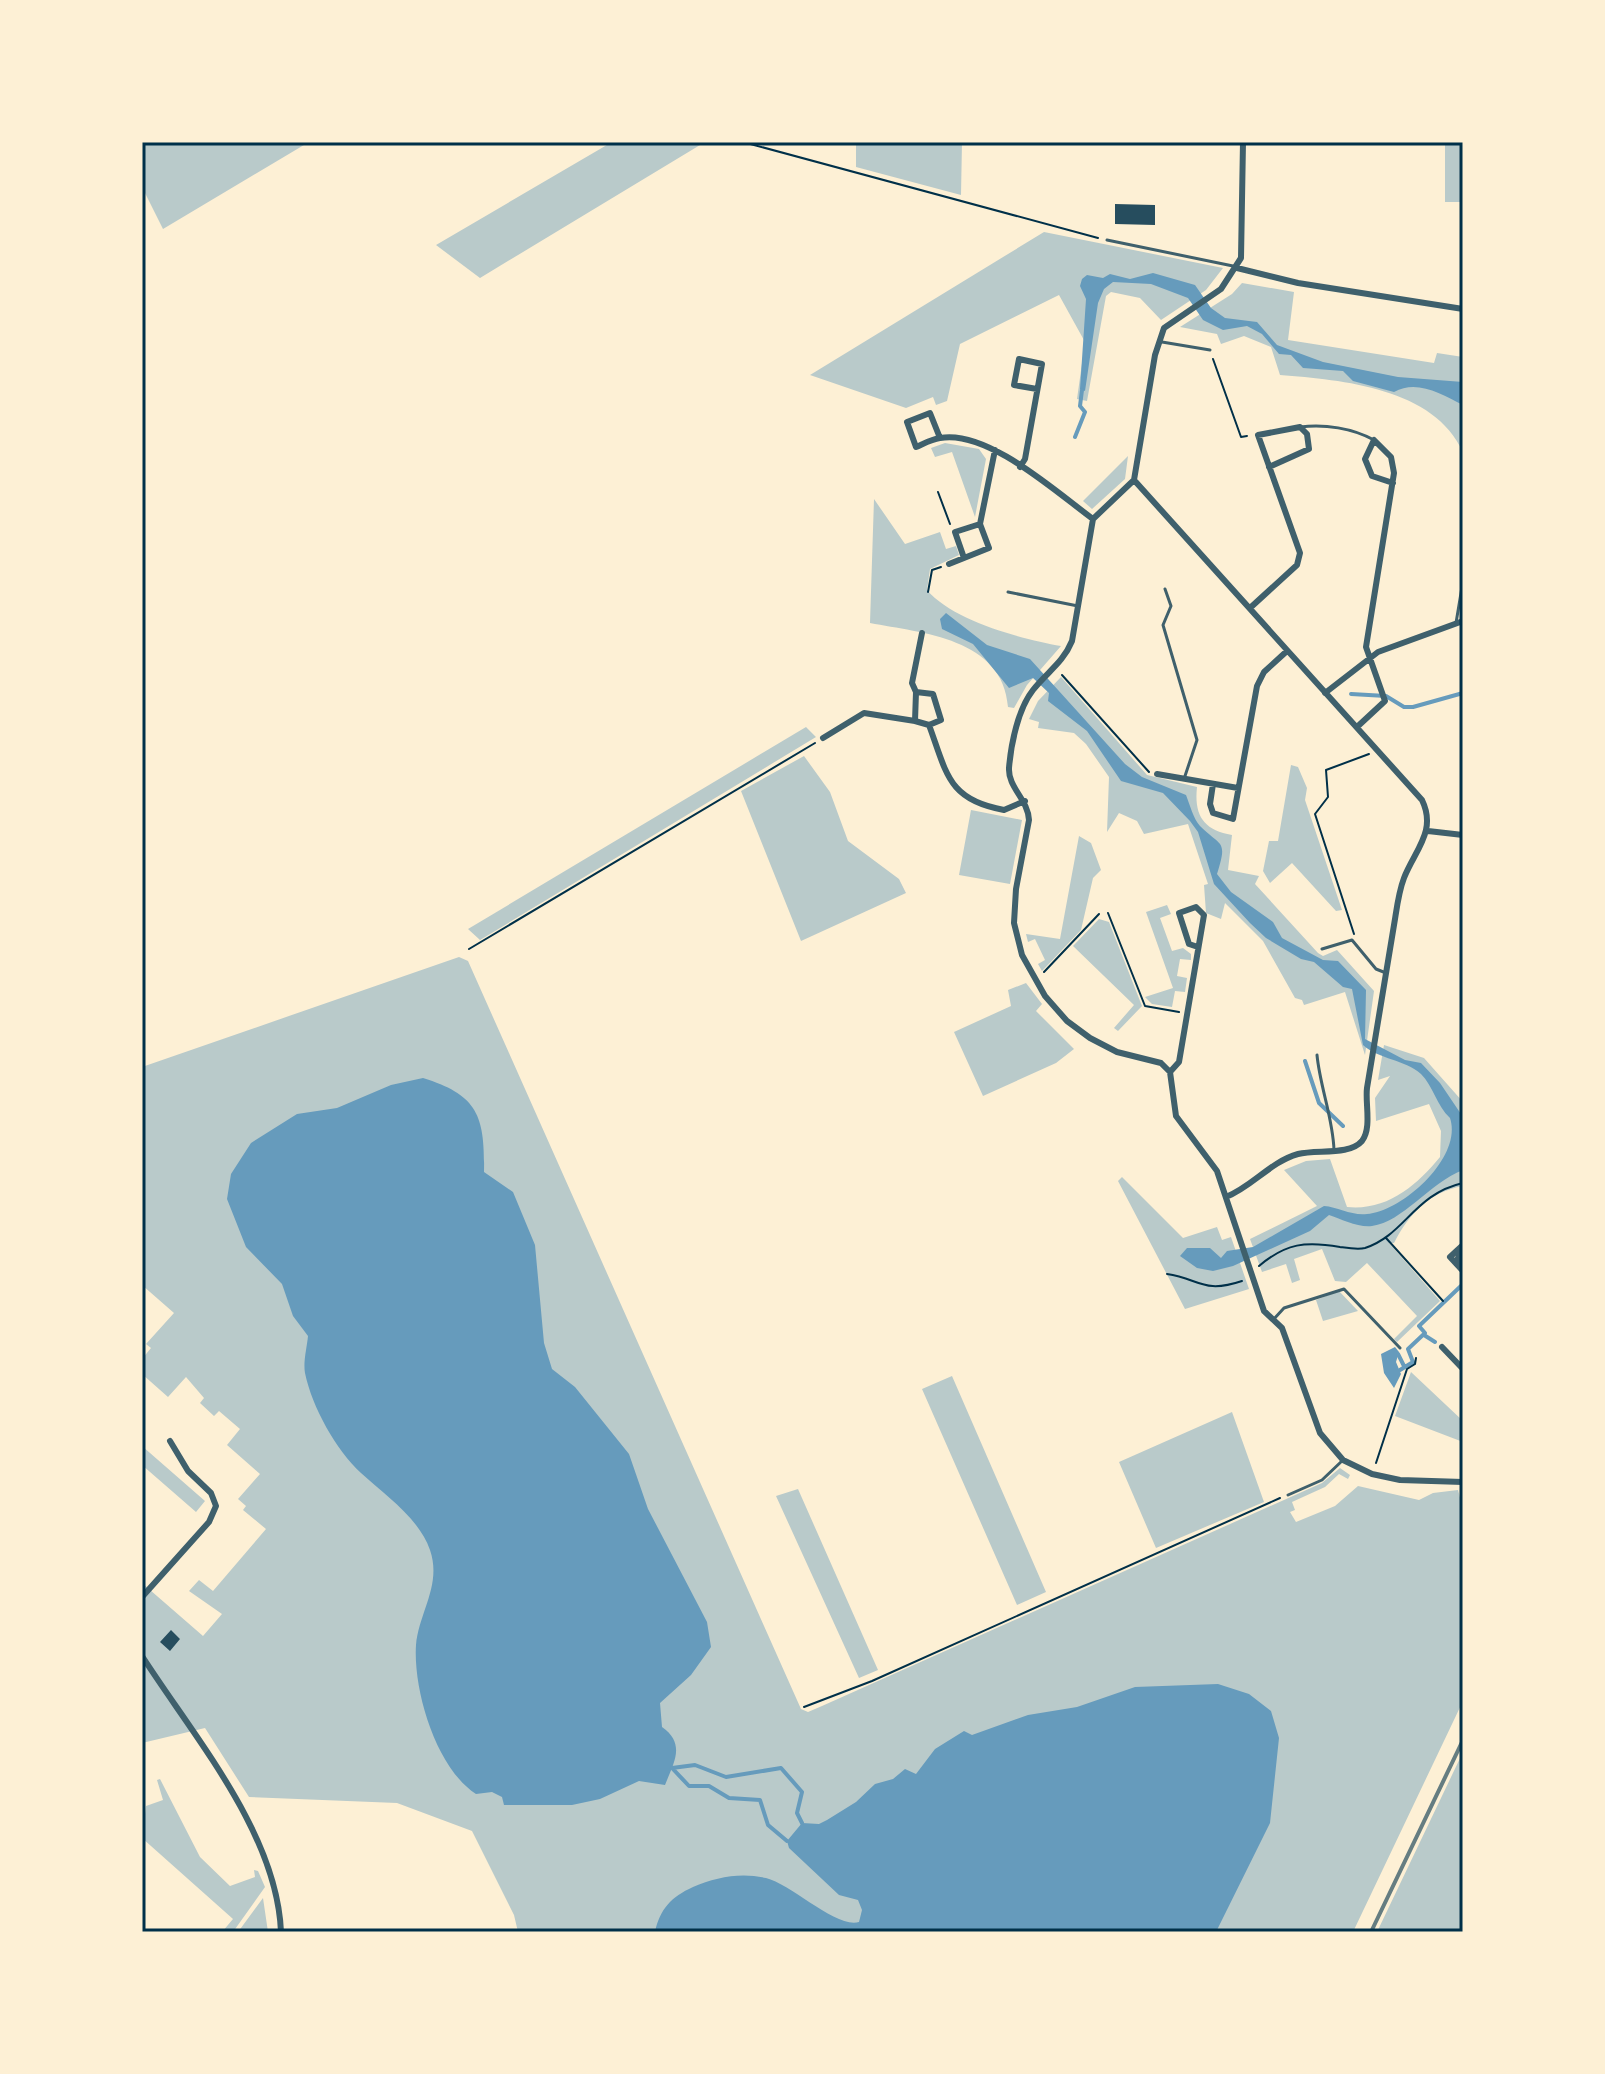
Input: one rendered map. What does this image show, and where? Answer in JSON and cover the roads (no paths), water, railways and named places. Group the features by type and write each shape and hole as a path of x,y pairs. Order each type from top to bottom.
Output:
{"street":[{"path":"1243,142 1242,246 1237,268 1209,298 1164,328 1158,342 1134,480 1093,519 1072,641 1054,670 1034,689 1022,709 1009,768 1014,787 1025,801 1029,820 1016,889 1014,923 1022,955 1035,982 1067,1021 1117,1052 1161,1063 1170,1072 1176,1116 1208,1155 1226,1197 1264,1311 1282,1328 1320,1433 1343,1460 1372,1474 1400,1480 1463,1482"},
{"path":"1237,268 1298,283 1463,309"},
{"path":"1020,467 1037,389 1042,364 1019,359 1014,385 1037,389"},
{"path":"940,438 930,413 907,422 916,447 940,438 973,441 995,450 1093,519"},
{"path":"1250,608 1297,565 1300,553 1269,467 1258,435 1300,427 1307,434 1309,449 1269,467"},
{"path":"1357,727 1385,701 1366,647 1393,483 1391,457 1374,440 1365,459 1372,476 1393,483"},
{"path":"949,564 989,548 980,524 995,450"},
{"path":"1134,480 1377,749 1422,800 1428,812 1428,831 1402,883 1365,1107 1365,1136 1359,1145 1307,1152 1282,1160 1240,1191 1226,1197"},
{"path":"964,558 955,532 980,524"},
{"path":"1325,693 1369,656 1460,622"},
{"path":"915,721 916,692 912,683 922,633"},
{"path":"1213,784 1210,804 1213,813 1233,819 1257,686 1264,672 1287,651"},
{"path":"823,738 864,713 929,725 941,720 933,694 916,692"},
{"path":"929,725 947,776 966,799 1004,810 1025,801"},
{"path":"1157,774 1238,788"},
{"path":"1428,831 1463,835"},
{"path":"1170,1072 1179,1062 1204,915 1196,907 1179,913 1189,944 1198,947"},
{"path":"1463,1248 1458,1258 1463,1264"},
{"path":"1463,1248 1450,1257 1463,1271"},
{"path":"1442,1347 1463,1369"},
{"path":"142,1597 209,1522 216,1506 211,1493 188,1471 170,1441"},
{"path":"142,1656 251,1827 275,1889 281,1932"}],"lane":[{"path":"1107,240 1237,268"},
{"path":"1158,342 1210,350"},
{"path":"1300,427 1319,425 1347,430 1374,440"},
{"path":"1460,622 1463,581"},
{"path":"1165,589 1171,606 1163,625 1197,740 1184,779"},
{"path":"1008,592 1078,606"},
{"path":"1322,949 1352,940 1376,969 1386,973"},
{"path":"1317,1055 1320,1089 1334,1133 1334,1150"},
{"path":"1273,1320 1284,1308 1344,1289 1400,1348"},
{"path":"1288,1495 1322,1480 1343,1460"}],"water":[{"path":"1153,273 1195,285 1211,308 1225,318 1257,322 1277,345 1323,362 1398,377 1463,382 1463,405 1429,390 1411,387 1394,392 1353,381 1343,371 1303,368 1291,355 1279,354 1262,334 1247,326 1223,330 1203,320 1188,298 1151,284 1113,282 1104,289 1098,303 1085,391 1080,389 1086,299 1080,286 1082,279 1087,275 1103,278 1110,274 1130,279"},
{"path":"946,613 987,645 1030,659 1125,764 1142,777 1186,795 1200,826 1218,841 1222,849 1217,874 1231,892 1273,922 1282,938 1323,960 1338,961 1366,990 1365,1039 1405,1060 1421,1063 1440,1083 1463,1117 1463,1170 1383,1223 1361,1226 1329,1215 1310,1231 1233,1266 1213,1271 1197,1268 1180,1256 1187,1248 1210,1248 1221,1258 1227,1251 1253,1247 1324,1206 1367,1214 1397,1203 1413,1193 1439,1165 1452,1133 1450,1118 1421,1074 1363,1045 1352,989 1343,987 1314,962 1301,959 1266,938 1214,884 1198,832 1163,793 1121,781 1087,731 1048,701 1049,693 1033,678 1009,688 973,644 942,629 940,619"},
{"path":"423,1078 456,1092 474,1110 483,1136 484,1172 513,1192 535,1245 544,1343 552,1369 575,1387 629,1454 648,1509 707,1622 711,1647 691,1675 660,1703 662,1727 676,1747 665,1785 639,1781 600,1799 572,1805 504,1805 502,1797 492,1792 476,1794 449,1766 430,1727 418,1684 416,1663 418,1633 432,1587 430,1550 410,1517 361,1473 326,1427 305,1373 308,1336 293,1316 282,1284 246,1247 227,1199 231,1174 251,1143 297,1114 337,1108 391,1085"},
{"path":"1395,1347 1399,1352 1396,1362 1401,1374 1394,1388 1384,1373 1381,1354"},
{"path":"1218,1684 1249,1694 1271,1711 1279,1738 1270,1823 1216,1932 655,1932 663,1910 678,1895 729,1876 766,1878 826,1913 859,1922 862,1910 858,1900 839,1895 789,1848 787,1841 802,1823 819,1824 827,1820 856,1802 875,1784 893,1779 905,1769 916,1774 935,1749 964,1731 972,1735 1028,1715 1077,1707 1135,1687"}],"waterway":[{"path":"1075,437 1085,412 1080,406 1082,390"},
{"path":"1351,694 1386,696 1404,707 1413,707 1463,693"},
{"path":"1305,1061 1319,1103 1343,1126"},
{"path":"1400,1370 1413,1362 1408,1349 1425,1333 1419,1326 1463,1284"},
{"path":"1424,1335 1435,1342"},
{"path":"1398,1354 1404,1366"},
{"path":"672,1768 695,1765 726,1777 781,1768 802,1792 797,1813 802,1823"},
{"path":"672,1768 689,1786 709,1786 729,1798 760,1800 768,1825 787,1841"}],"railway":[{"path":"1371,1932 1463,1740"}]}
